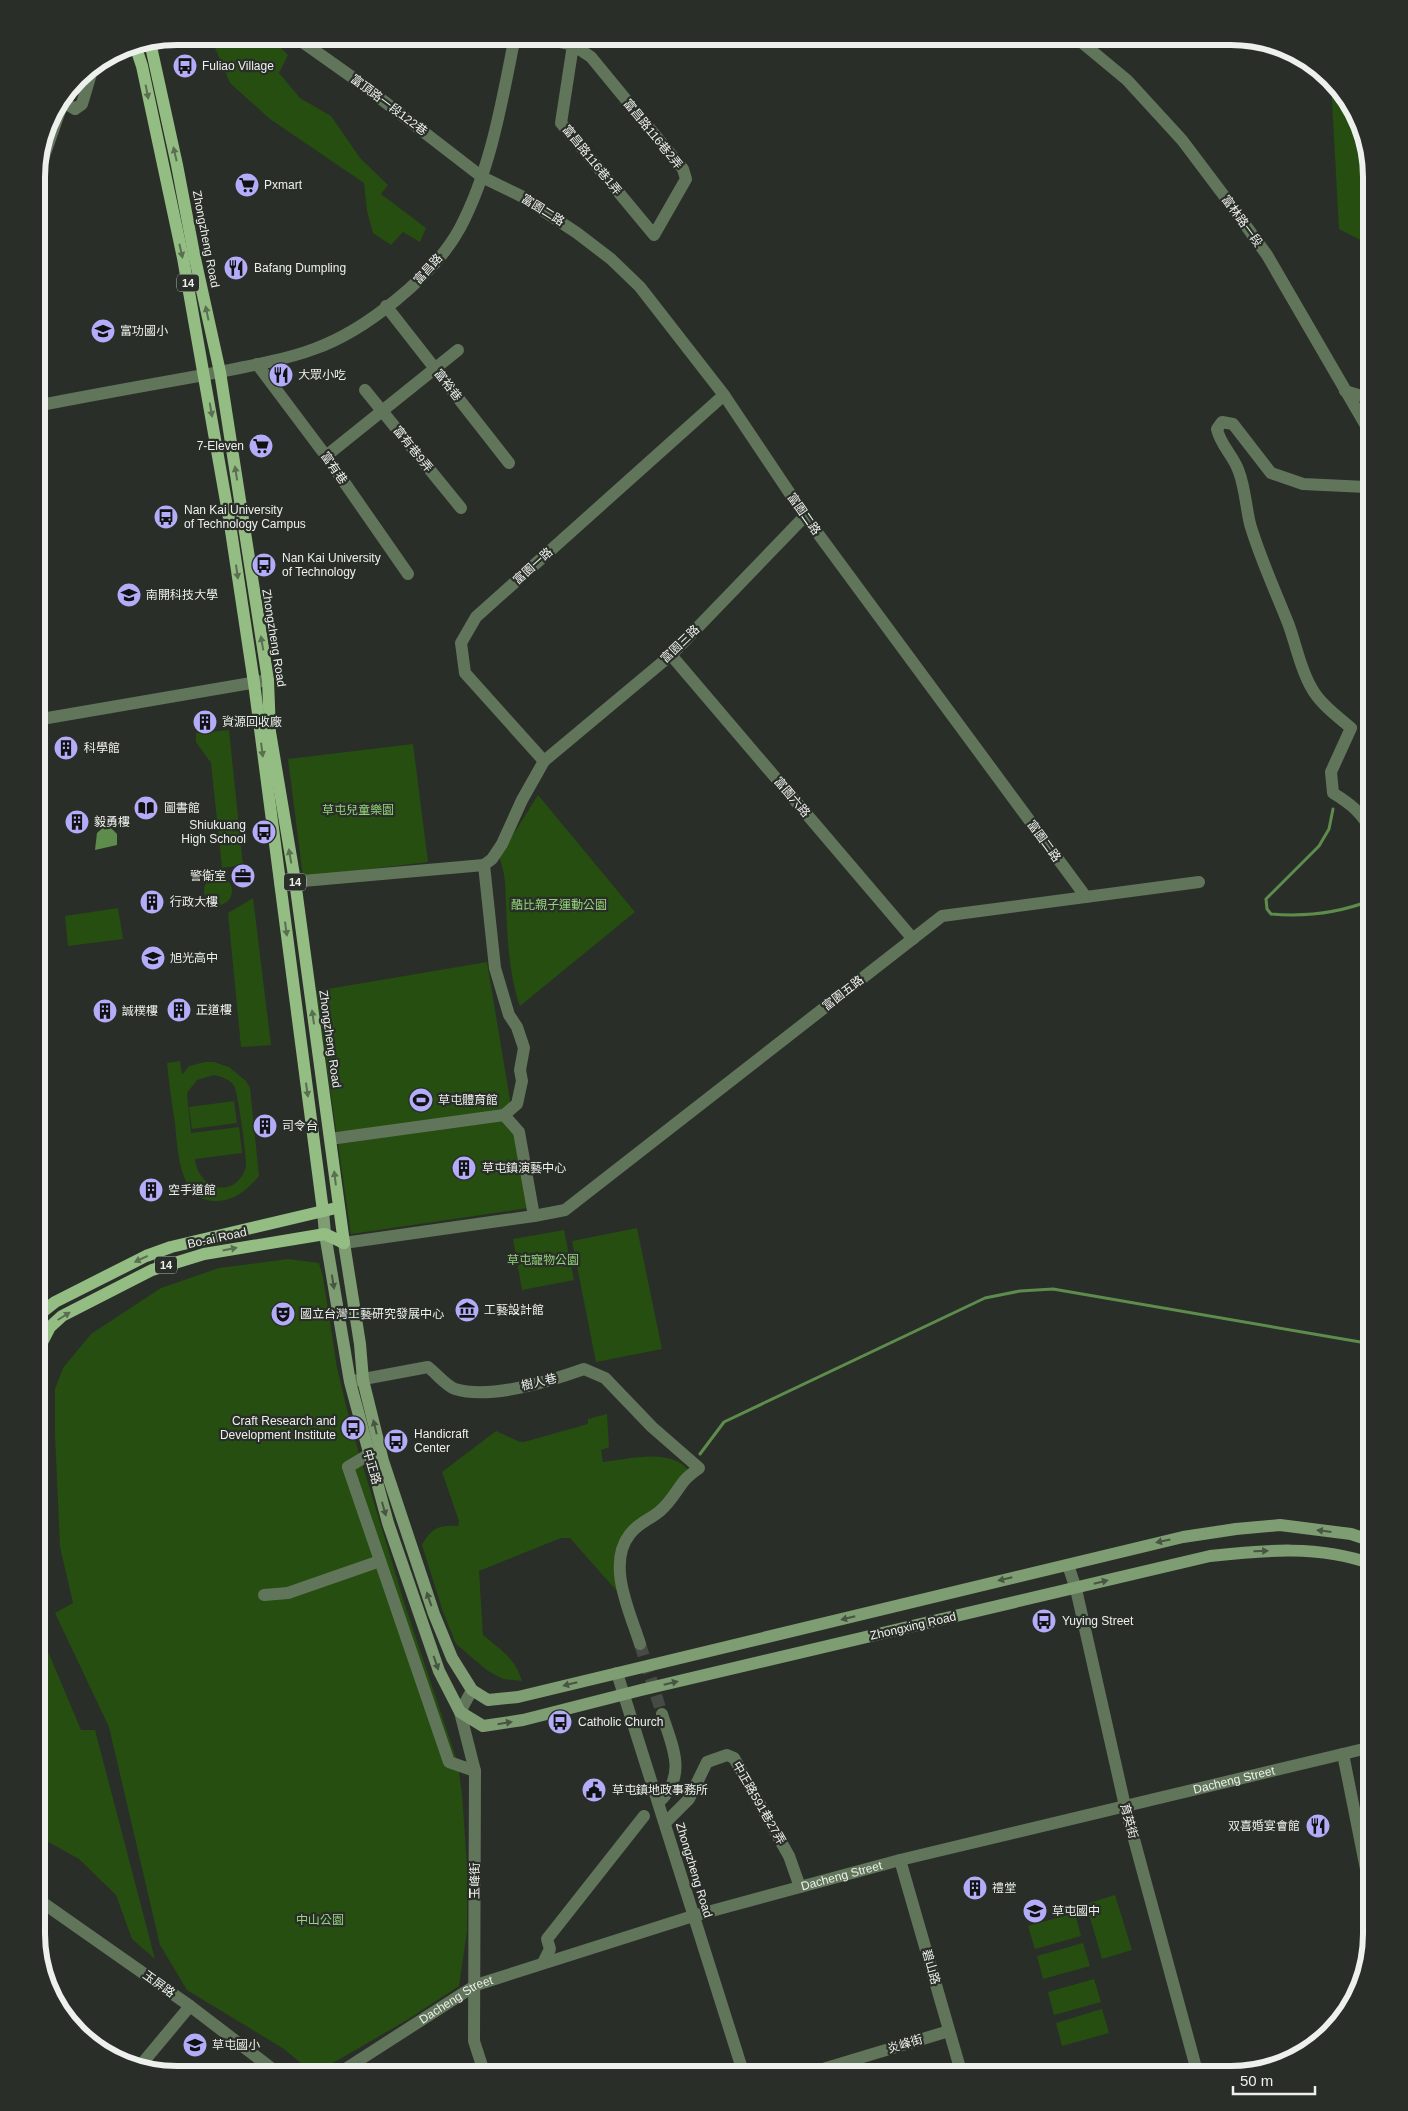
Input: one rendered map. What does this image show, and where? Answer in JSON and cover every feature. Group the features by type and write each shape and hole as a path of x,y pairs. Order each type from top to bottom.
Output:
{"main road":[{"name":"Zhongzheng Road","path":"151,48 178,165 194,254 220,372 268,680 270,732 294,881 344,1243"},
{"name":"14","path":"137,51 183,258 230,524 254,683 323,1211"},
{"name":"Bo-ai Road","path":"45,1310 55,1302 146,1256 171,1247 339,1207"},
{"name":"Bo-ai Road","path":"45,1331 62,1316 164,1265 204,1254 325,1234"},
{"path":"325,1234 344,1243"}],"street":[{"name":"富頂路一段122巷","path":"307,45 359,82 482,177"},
{"name":"富昌路","path":"45,404 220,372 314,349 356,328 411,287 436,262 459,228 482,177 514,45"},
{"name":"富昌路116巷1弄","path":"573,45 561,123 654,235"},
{"name":"富昌路116巷2弄","path":"573,45 591,57 683,169 686,179 654,235"},
{"name":"富林路一段","path":"1085,45 1127,80 1182,140 1267,255 1363,421"},
{"path":"67,104 75,109 82,104 90,78"},
{"name":"富園二路","path":"482,177 521,196 577,232 611,259 640,287 724,395 805,516 1086,897"},
{"name":"富裕巷","path":"386,306 509,464"},
{"path":"326,456 458,350"},
{"name":"富有巷","path":"257,364 326,456 408,574"},
{"name":"富有巷9弄","path":"365,390 461,508"},
{"path":"1345,391 1363,396"},
{"name":"富園一路","path":"544,761 465,673 461,643 476,617 724,395"},
{"path":"1363,487 1303,484 1270,473 1233,424 1222,422 1217,429 1219,438 1233,456 1240,474 1250,524 1263,566 1276,590 1301,663 1312,688 1325,705 1351,728 1331,772 1333,793 1346,801 1363,816"},
{"name":"富園三路","path":"544,761 671,655 805,516"},
{"name":"富園六路","path":"671,655 912,939"},
{"path":"45,718 268,680"},
{"path":"280,883 484,865 492,859 502,844 514,816 544,761"},
{"path":"330,1139 504,1115 517,1104 522,1081 520,1070 524,1048 516,1027 508,1015 495,968 484,865"},
{"name":"富園五路","path":"344,1243 565,1210 942,916 1199,882"},
{"path":"504,1115 519,1132 534,1216"},
{"name":"中正路","path":"323,1211 325,1234 350,1382 434,1614 452,1658 472,1690"},
{"name":"中正路","path":"344,1243 360,1344 363,1380 388,1523 439,1671 460,1712"},
{"name":"樹人巷","path":"350,1382 428,1367 453,1389 474,1392 543,1383 584,1370 605,1378 652,1427 698,1468 685,1479 665,1506 630,1534 620,1554 620,1573 625,1596 640,1644"},
{"path":"375,1454 348,1467 449,1762 475,1771"},
{"name":"Zhongxing Road","path":"472,1690 488,1700 518,1697 1068,1565 1126,1549 1183,1537 1280,1525 1351,1534 1363,1538"},
{"name":"Zhongxing Road","path":"460,1712 483,1726 502,1724 1210,1556 1293,1550 1323,1552 1363,1562"},
{"path":"264,1595 288,1593 380,1561"},
{"name":"育英街","path":"1068,1565 1076,1589 1124,1806 1196,2066"},
{"name":"Zhongzheng Road","path":"617,1673 741,2066"},
{"path":"460,1712 472,1690"},
{"name":"玉峰街","path":"460,1712 475,1771 476,1985 474,2041 482,2066"},
{"path":"659,1802 671,1789 677,1764 662,1714"},
{"name":"Dacheng Street","path":"349,2066 476,1985 693,1916 900,1860 1363,1748"},
{"path":"1343,1754 1363,1854"},
{"name":"中正路591巷27弄","path":"665,1822 689,1799 707,1762 728,1755 734,1758 789,1856 800,1887"},
{"path":"543,1964 550,1949 547,1939 644,1816"},
{"name":"碧山路","path":"900,1860 959,2066"},
{"name":"玉屏路","path":"45,1904 190,2006 269,2066"},
{"path":"143,2062 190,2006"},
{"name":"炎峰街","path":"833,2066 949,2031"}],"green space":[{"path":"214,45 278,45 288,55 279,73 300,98 331,116 360,158 388,185 381,194 426,228 420,242 403,232 391,245 373,233 367,211 364,183 270,119 230,83"},
{"path":"1331,92 1345,111 1359,143 1363,177 1363,241 1339,229"},
{"path":"229,730 243,865 222,868 211,763 196,742 196,733"},
{"name":"草屯兒童樂園","path":"413,744 428,862 303,877 288,759"},
{"name":"酷比親子運動公園","path":"538,795 635,912 520,1006 511,969 505,880 499,857"},
{"path":"218,877 228,881 232,891 228,901 218,905 208,901 204,891 208,881"},
{"path":"253,898 271,1045 241,1047 228,913"},
{"path":"118,908 123,939 68,946 65,916"},
{"name":"草屯體育館","path":"487,962 528,1208 351,1234 316,991"},
{"path":"180,1061 182,1075 189,1066 214,1062 229,1067 246,1081 250,1088 259,1176 237,1196 219,1201 206,1200 196,1194 188,1185 180,1161 167,1063","holes":["214,1075 226,1079 234,1086 245,1148 246,1163 244,1173 237,1182 222,1188 208,1183 202,1177 197,1169 195,1159 242,1153 239,1127 191,1133 187,1093 197,1080"]},
{"path":"234,1101 237,1123 192,1129 189,1107"},
{"path":"637,1228 662,1349 596,1362 572,1241"},
{"name":"草屯寵物公園","path":"564,1230 574,1280 522,1290 513,1239"},
{"name":"中山公園","path":"288,1259 319,1263 323,1277 337,1368 352,1430 404,1602 458,1764 467,1867 467,1931 459,1986 407,2020 328,2066 304,2066 284,2049 187,1990 160,1945 109,1727 55,1613 73,1603 60,1547 55,1435 55,1389 63,1368 91,1334 161,1288 219,1268"},
{"path":"607,1414 609,1447 601,1450 603,1462 638,1457 662,1457 673,1459 690,1472 654,1520 623,1547 623,1598 570,1538 561,1538 479,1571 483,1635 511,1660 522,1681 503,1679 488,1671 456,1644 443,1612 422,1545 429,1534 437,1528 458,1526 459,1521 442,1472 496,1431 524,1442 588,1424 588,1419"},
{"path":"45,1644 81,1730 95,1730 155,1959 132,1939 116,1895 79,1859 45,1840"},
{"path":"1115,1895 1132,1950 1102,1959 1086,1904"},
{"path":"1075,1913 1081,1936 1035,1949 1028,1926"},
{"path":"1083,1943 1090,1966 1043,1979 1037,1956"},
{"path":"1094,1979 1101,2002 1054,2015 1048,1992"},
{"path":"1102,2009 1109,2033 1062,2046 1056,2023"}],"shaded area":[{"path":"107,824 117,834 117,845 95,850 97,833"}],"waterway":[{"path":"1333,809 1329,829 1319,846 1266,899 1267,909 1271,914 1297,915 1335,911 1363,903"},
{"path":"700,1454 724,1422 985,1298 1020,1291 1053,1289 1363,1342"}],"tunnel":[{"path":"640,1644 662,1714"}],"place":[{"name":"Fuliao Village","path":"185,66"},
{"name":"Pxmart","path":"247,185"},
{"name":"Bafang Dumpling","path":"236,268"},
{"name":"富功國小","path":"103,331"},
{"name":"大眾小吃","path":"281,375"},
{"name":"7-Eleven","path":"261,446"},
{"name":"Nan Kai University of Technology Campus","path":"166,517"},
{"name":"Nan Kai University of Technology","path":"264,565"},
{"name":"南開科技大學","path":"129,595"},
{"name":"資源回收廠","path":"205,722"},
{"name":"科學館","path":"66,748"},
{"name":"圖書館","path":"146,808"},
{"name":"毅勇樓","path":"77,822"},
{"name":"Shiukuang High School","path":"264,832"},
{"name":"警衛室","path":"243,876"},
{"name":"行政大樓","path":"152,902"},
{"name":"旭光高中","path":"153,958"},
{"name":"正道樓","path":"179,1010"},
{"name":"誠樸樓","path":"105,1011"},
{"name":"草屯體育館","path":"421,1100"},
{"name":"司令台","path":"265,1126"},
{"name":"草屯鎮演藝中心","path":"464,1168"},
{"name":"空手道館","path":"151,1190"},
{"name":"工藝設計館","path":"467,1310"},
{"name":"國立台灣工藝研究發展中心","path":"283,1314"},
{"name":"Craft Research and Development Institute","path":"353,1428"},
{"name":"Handicraft Center","path":"396,1441"},
{"name":"Yuying Street","path":"1044,1621"},
{"name":"Catholic Church","path":"560,1722"},
{"name":"草屯鎮地政事務所","path":"594,1790"},
{"name":"双喜婚宴會館","path":"1318,1826"},
{"name":"禮堂","path":"975,1888"},
{"name":"草屯國中","path":"1035,1911"},
{"name":"草屯國小","path":"195,2045"}]}
